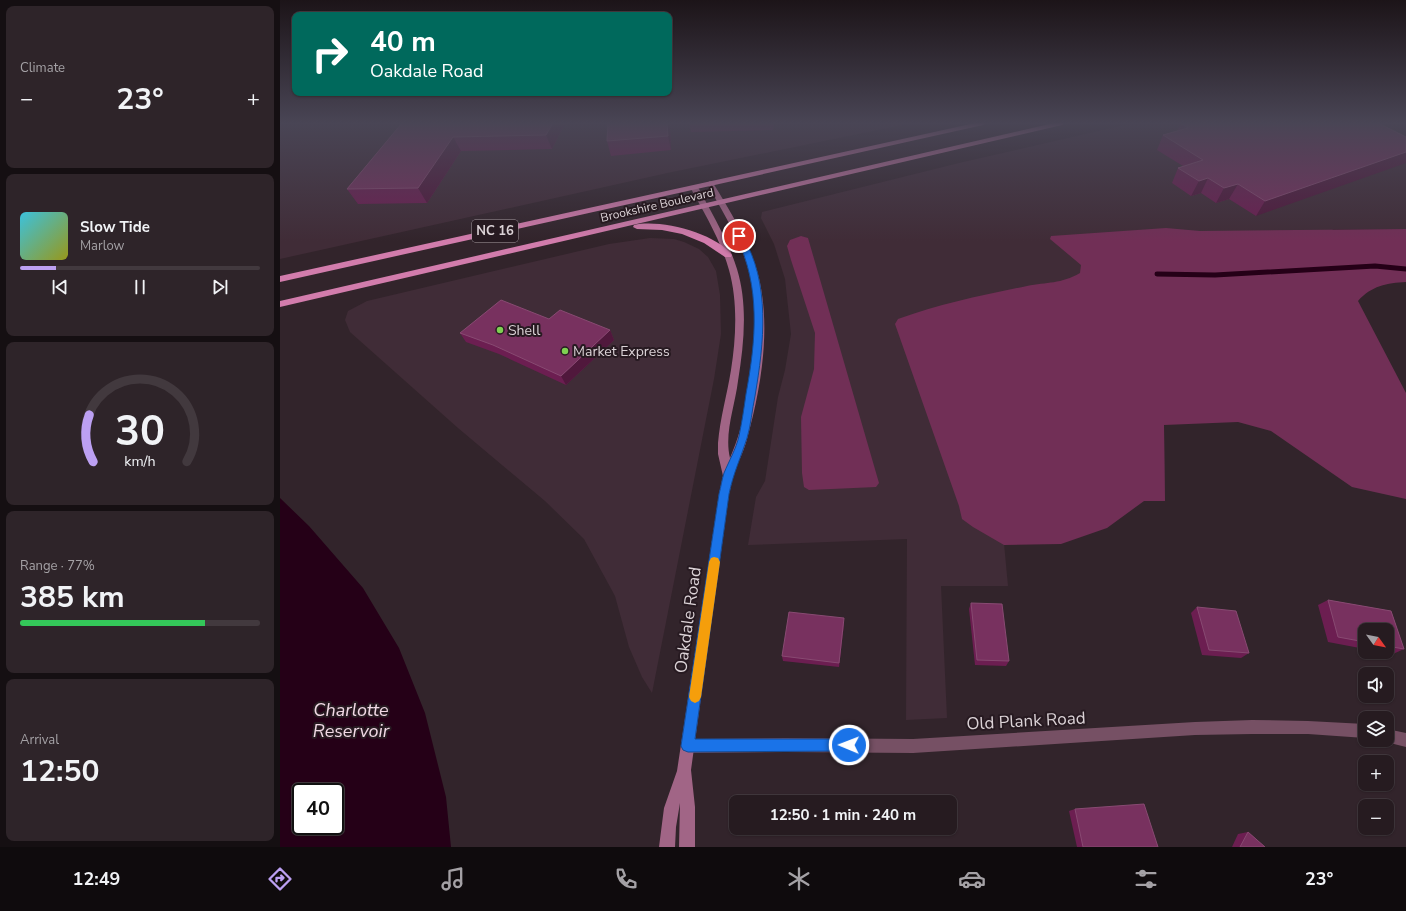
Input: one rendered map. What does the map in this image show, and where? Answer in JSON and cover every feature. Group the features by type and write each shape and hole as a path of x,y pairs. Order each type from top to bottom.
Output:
{"highway":[{"name":"Brookshire Boulevard","path":"280,279 803,163"},
{"name":"Brookshire Boulevard","path":"280,304 891,163"},
{"path":"606,229 651,226 675,228 707,240 728,255"}],"main road":[{"name":"Oakdale Road","path":"666,847 670,812 676,789 684,770 688,746 724,494 728,475 743,437 749,408 756,364 759,321 758,293 753,272 744,246 710,183"},
{"name":"Oakdale Road","path":"694,187 728,255 736,283 739,321 734,384 724,436 723,451 728,475"},
{"name":"Oakdale Road","path":"684,770 688,807 687,847"}],"street":[{"name":"Old Plank Road","path":"688,746 770,744 913,746 1142,733 1211,727 1305,726 1358,730"},
{"path":"1394,737 1406,740"}],"shaded area":[{"path":"280,163 718,163 672,172 280,259"},
{"path":"959,163 1406,163 1406,229 1333,229 1164,425 1165,501 1000,501 1008,586 941,586 947,718 906,720 907,539 748,545 756,497 765,481 778,397 785,370 791,334 785,279 774,244 761,218 762,212"},
{"path":"1166,228 1200,231 1406,229 1406,282 1380,286 1368,292 1358,301 1406,393 1406,499 1352,487 1271,431 1238,422 1164,425 1165,501 1144,501 1107,528 1061,544 1004,545 962,519 959,506 895,324 898,319 978,296 1060,281 1080,273 1081,265 1050,239 1051,236"},
{"path":"801,236 808,238 879,483 876,487 809,490 804,487 802,473 801,417 814,369 815,333 787,246 790,240"},
{"path":"650,238 674,239 684,242 699,249 708,257 716,271 720,295 721,334 714,379 652,693 642,677 629,647 615,596 584,539 545,501 458,428 350,332 345,320 348,311 367,301 609,244"}],"water":[{"name":"Charlotte Reservoir","path":"280,498 309,526 363,588 399,648 425,713 446,797 451,847 280,847"}],"building":[{"path":"369,163 435,163 418,188 347,189"},
{"path":"1195,163 1376,163 1265,201 1238,184 1224,188 1208,178 1199,181 1178,168"},
{"path":"501,300 549,319 560,310 610,330 561,376 493,345 460,333"},
{"path":"1328,600 1391,611 1404,649 1394,647 1394,623 1358,623 1358,641 1338,637"},
{"path":"971,603 1002,604 1009,661 977,660"},
{"path":"1197,607 1236,611 1249,653 1209,650"},
{"path":"789,612 844,618 839,663 782,656"},
{"path":"1144,804 1158,847 1083,847 1075,809"},
{"path":"1248,832 1265,847 1240,847"}],"waterway":[{"path":"1157,274 1215,275 1375,266 1406,269"}],"slow traffic":[{"path":"695,697 714,562"}],"place":[{"name":"Shell","path":"500,330"},
{"name":"Market Express","path":"565,351"}],"route":[{"path":"739,236 755,279 758,293 759,334 756,364 743,437 728,475 724,494 688,746 849,745"}]}
